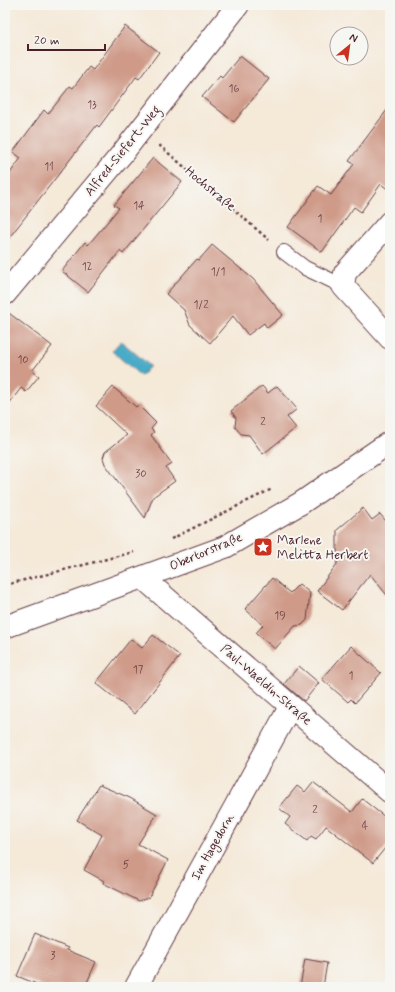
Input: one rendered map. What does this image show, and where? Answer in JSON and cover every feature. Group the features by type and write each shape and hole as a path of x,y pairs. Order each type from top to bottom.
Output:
{"street":[{"name":"Alfred-Siefert-Weg","path":"5,294 121,155 238,5"},
{"path":"390,222 346,273 343,286 390,338"},
{"name":"Obertorstraße","path":"5,627 225,547 301,503 390,442"},
{"name":"Paul-Waeldin-Straße","path":"143,578 290,707 390,792"},
{"name":"Im Hagedorn","path":"136,987 290,707"}],"lane":[{"path":"284,252 305,268 343,286"}],"path":[{"name":"Hochstraße","path":"161,147 259,230"},
{"path":"166,541 234,510"},
{"path":"5,585 138,551"}],"water":[{"path":"121,341 150,366 141,376 112,351"}],"building":[{"path":"125,26 159,52 139,79 136,77 99,127 97,125 5,243 5,180 21,158 13,152 44,110 48,114 70,86 73,88 89,67 93,70"},
{"path":"240,56 269,79 234,122 202,97 220,76 222,78"},
{"path":"390,106 390,191 381,184 361,212 354,207 322,252 288,227 318,186 331,195 354,164 349,161"},
{"path":"153,158 182,182 123,254 120,251 88,292 62,271 85,242 88,245 119,208 114,205"},
{"path":"212,245 253,279 283,315 267,328 264,323 248,335 233,316 210,343 190,325 184,310 166,294 197,259 199,260"},
{"path":"5,310 52,346 32,371 39,376 26,392 21,388 5,409"},
{"path":"262,386 268,393 277,386 297,409 287,417 296,428 263,454 249,435 241,434 235,427 236,418 231,411"},
{"path":"113,387 136,407 138,405 156,423 151,429 154,432 151,435 172,464 166,468 175,481 153,497 145,518 105,464 103,458 105,452 127,435 96,406"},
{"path":"363,508 372,520 380,514 390,526 390,599 370,574 342,610 317,591 337,564 337,530"},
{"path":"272,578 290,593 299,584 310,593 307,620 302,625 295,626 275,649 256,633 263,625 245,609"},
{"path":"153,635 180,656 135,714 96,683 131,639 142,648"},
{"path":"351,646 381,673 355,703 351,699 348,702 322,679"},
{"path":"299,666 319,683 304,701 284,684"},
{"path":"313,782 352,812 362,799 390,821 390,842 373,863 326,826 316,839 311,836 307,841 285,824 290,817 279,808 297,786 305,792"},
{"path":"99,785 130,798 157,814 138,844 168,860 149,897 139,901 103,883 104,881 84,870 102,835 77,820"},
{"path":"35,934 96,962 85,987 44,987 17,976"},
{"path":"305,959 327,963 323,987 300,987"}],"place":[{"name":"Marlene Melitta Herbert","path":"263,547"}]}
